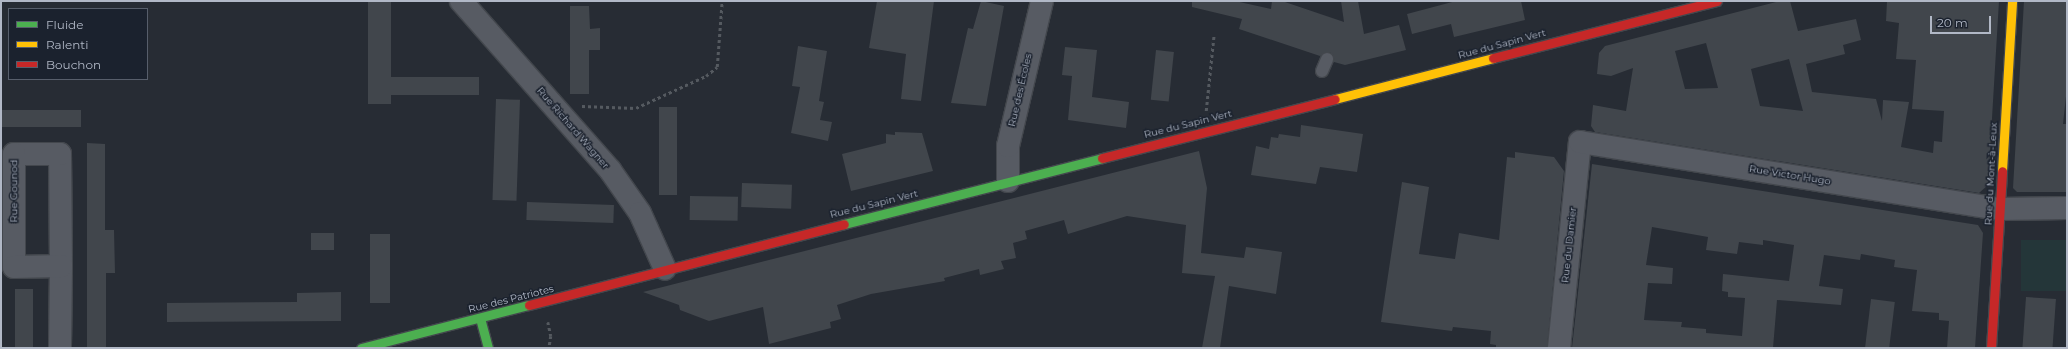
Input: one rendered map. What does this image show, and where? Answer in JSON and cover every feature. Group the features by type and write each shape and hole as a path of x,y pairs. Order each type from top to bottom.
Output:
{"street":[{"name":"Rue Richard Wagner","path":"461,1 554,106 632,201 658,249 665,269"},
{"name":"Rue des Écoles","path":"1008,181 1011,128 1042,1"},
{"name":"Rue du Sapin Vert","path":"665,269 1717,1"},
{"name":"Rue du Mont-à-Leux","path":"1991,348 2012,1"},
{"name":"Rue Victor Hugo","path":"1580,142 2000,208 2067,208"},
{"name":"Rue du Damier","path":"1558,348 1580,142"},
{"name":"Rue Gounod","path":"60,348 61,266 60,154 14,154 14,267 61,266"},
{"name":"Rue des Patriotes","path":"361,348 543,302 665,269"},
{"path":"480,318 488,348"}],"lane":[{"path":"1322,71 1327,59"}],"path":[{"path":"554,106 636,108 706,76 717,67 722,1"},
{"path":"1204,131 1214,34"},
{"path":"543,302 551,336 549,348"}],"shaded area":[{"path":"2021,240 2067,240 2067,291 2021,291"}],"building":[{"path":"368,1 391,1 391,77 479,77 479,95 391,95 391,104 368,104"},
{"path":"877,1 934,1 921,101 901,99 906,54 869,48"},
{"path":"981,1 1004,6 986,106 951,103 968,28 973,29"},
{"path":"1192,1 1235,1 1271,9 1272,1 1282,1 1344,22 1341,1 1358,1 1364,34 1399,25 1406,50 1345,65 1334,62 1330,52 1320,56 1239,29 1242,19 1192,7"},
{"path":"1456,1 1521,1 1525,20 1454,37 1451,24 1412,34 1407,14"},
{"path":"1780,1 1790,1 1798,31 1856,19 1861,40 1843,45 1845,54 1806,64 1812,92 1876,99 1882,121 1883,100 1909,102 1901,147 1933,153 1934,141 1942,142 1944,111 1912,109 1916,60 1896,59 1899,23 1886,21 1887,1 1999,1 1988,185 1979,193 1595,132 1591,126 1593,105 1626,111 1633,68 1611,76 1597,74 1599,53 1605,46","holes":["1706,43 1718,88 1685,89 1675,51","1789,59 1803,111 1760,106 1751,69"]},
{"path":"2024,1 2067,1 2067,87 2063,124 2067,124 2067,192 2017,192 2013,188"},
{"path":"570,6 589,6 590,29 600,28 600,50 589,50 589,94 570,94"},
{"path":"798,46 827,51 819,101 824,102 820,120 832,122 828,141 791,133 800,87 792,86"},
{"path":"1065,47 1097,50 1092,97 1129,102 1126,128 1068,120 1072,76 1062,75"},
{"path":"1156,50 1174,52 1169,102 1151,100"},
{"path":"496,99 520,100 516,201 492,200"},
{"path":"659,107 677,107 677,195 659,195"},
{"path":"1,110 81,110 81,127 1,127"},
{"path":"1301,125 1363,134 1357,172 1320,167 1316,184 1251,175 1256,146 1269,149 1271,137 1278,138 1279,134 1300,137"},
{"path":"895,132 922,133 933,171 851,191 842,154 886,143 886,134 895,135"},
{"path":"87,143 105,144 105,230 114,230 115,273 106,273 106,348 87,348"},
{"path":"1199,151 1207,188 1201,253 1244,258 1246,247 1282,252 1276,294 1229,286 1220,348 1202,348 1215,276 1182,273 1186,225 1127,216 1068,234 1064,220 1025,231 1027,239 1013,243 1016,258 1001,261 1004,269 980,275 979,269 944,278 945,281 871,294 837,305 841,319 830,322 831,328 769,344 763,307 709,321 680,310 679,305 643,292"},
{"path":"1515,152 1554,157 1564,171 1547,348 1496,348 1496,345 1490,344 1491,331 1453,327 1452,331 1381,322 1402,182 1429,187 1419,254 1455,259 1459,233 1499,240 1507,157 1515,158"},
{"path":"1592,164 1978,225 1983,233 1975,348 1947,348 1949,321 1939,320 1939,313 1912,311 1917,270 1894,267 1895,260 1861,254 1860,260 1824,255 1819,286 1843,289 1841,305 1777,300 1773,348 1572,348","holes":["1652,227 1708,237 1706,250 1737,254 1739,242 1763,245 1763,240 1794,245 1789,281 1723,274 1722,291 1728,292 1728,297 1745,298 1742,336 1706,333 1706,329 1681,327 1682,322 1644,320 1648,283 1672,284 1673,268 1646,265"]},
{"path":"742,183 792,185 791,209 741,207"},
{"path":"690,196 738,197 738,221 690,220"},
{"path":"527,202 614,205 613,223 526,220"},
{"path":"311,233 334,233 334,250 311,250"},
{"path":"370,234 390,234 390,303 370,303"},
{"path":"15,289 33,289 33,348 15,348"},
{"path":"341,292 341,321 167,322 167,303 297,302 297,293"},
{"path":"2026,297 2056,299 2053,348 2022,348"},
{"path":"1871,299 1895,302 1889,348 1865,348"}],"traffic: fast":[{"path":"844,224 1102,158"},
{"path":"361,348 529,305"},
{"path":"480,318 488,348"}],"traffic: slow":[{"path":"2002,171 2012,1"},
{"path":"1335,99 1493,58"}],"traffic: jam":[{"path":"1493,58 1717,1"},
{"path":"1102,158 1335,99"},
{"path":"1991,348 2002,171"},
{"path":"529,305 844,224"}]}
